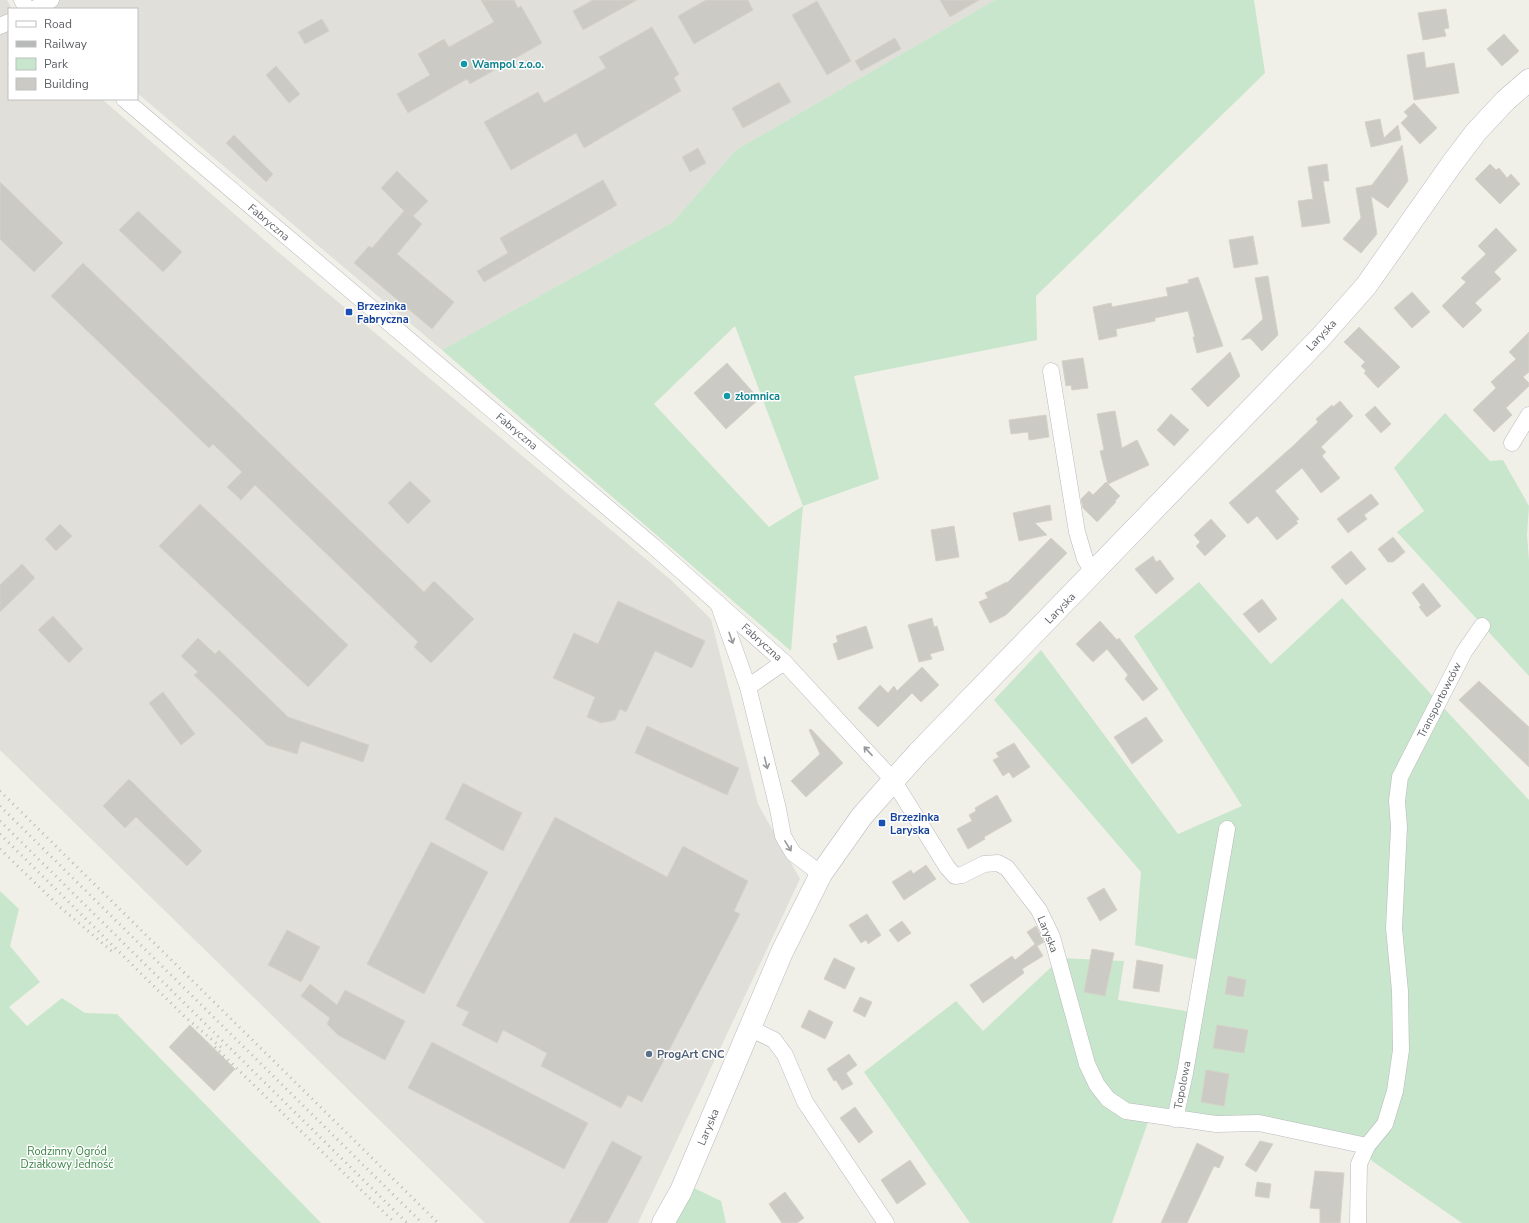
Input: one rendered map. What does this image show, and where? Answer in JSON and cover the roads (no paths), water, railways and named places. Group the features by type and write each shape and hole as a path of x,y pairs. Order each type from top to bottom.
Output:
{"street":[{"path":"36,8 51,0"},
{"name":"Laryska","path":"663,1223 681,1191 782,952 821,874 862,816 893,780 1094,573 1171,490 1320,338 1366,286 1476,132 1506,100 1529,80"},
{"name":"Fabryczna","path":"125,100 718,601 784,662 893,780"},
{"path":"1051,370 1077,532 1085,559 1094,573"},
{"path":"1512,443 1529,415"},
{"path":"718,601 748,688 778,809 783,836 793,853 821,874"},
{"name":"Transportowców","path":"1367,1146 1385,1124 1395,1091 1401,1050 1400,991 1394,928 1399,827 1397,801 1400,777 1464,652 1482,626"},
{"path":"748,688 784,662"},
{"name":"Laryska","path":"893,780 947,867 955,876 962,875 984,864 998,863 1007,868 1038,910 1052,938 1087,1064 1097,1085 1108,1099 1126,1111 1175,1120"},
{"name":"Topolowa","path":"1227,829 1185,1073 1175,1120 1216,1124 1259,1123 1367,1146"},
{"path":"749,1028 774,1040 785,1055 805,1102 886,1223"},
{"path":"1358,1223 1359,1164 1367,1146"}],"railway":[{"path":"0,791 438,1223"},
{"path":"0,806 422,1223"},
{"path":"0,821 407,1223"},
{"path":"0,834 184,1016 223,1049"},
{"path":"0,849 60,907 114,953"},
{"path":"215,1047 395,1223"}],"place":[{"name":"Wampol z.o.o.","path":"464,64"},
{"name":"Brzezinka Fabryczna","path":"349,312"},
{"name":"złomnica","path":"727,396"},
{"name":"Brzezinka Laryska","path":"882,823"},
{"name":"ProgArt CNC","path":"649,1054"}],"park label":[{"name":"Rodzinny Ogród Działkowy Jedność","path":"67,1157"}]}
